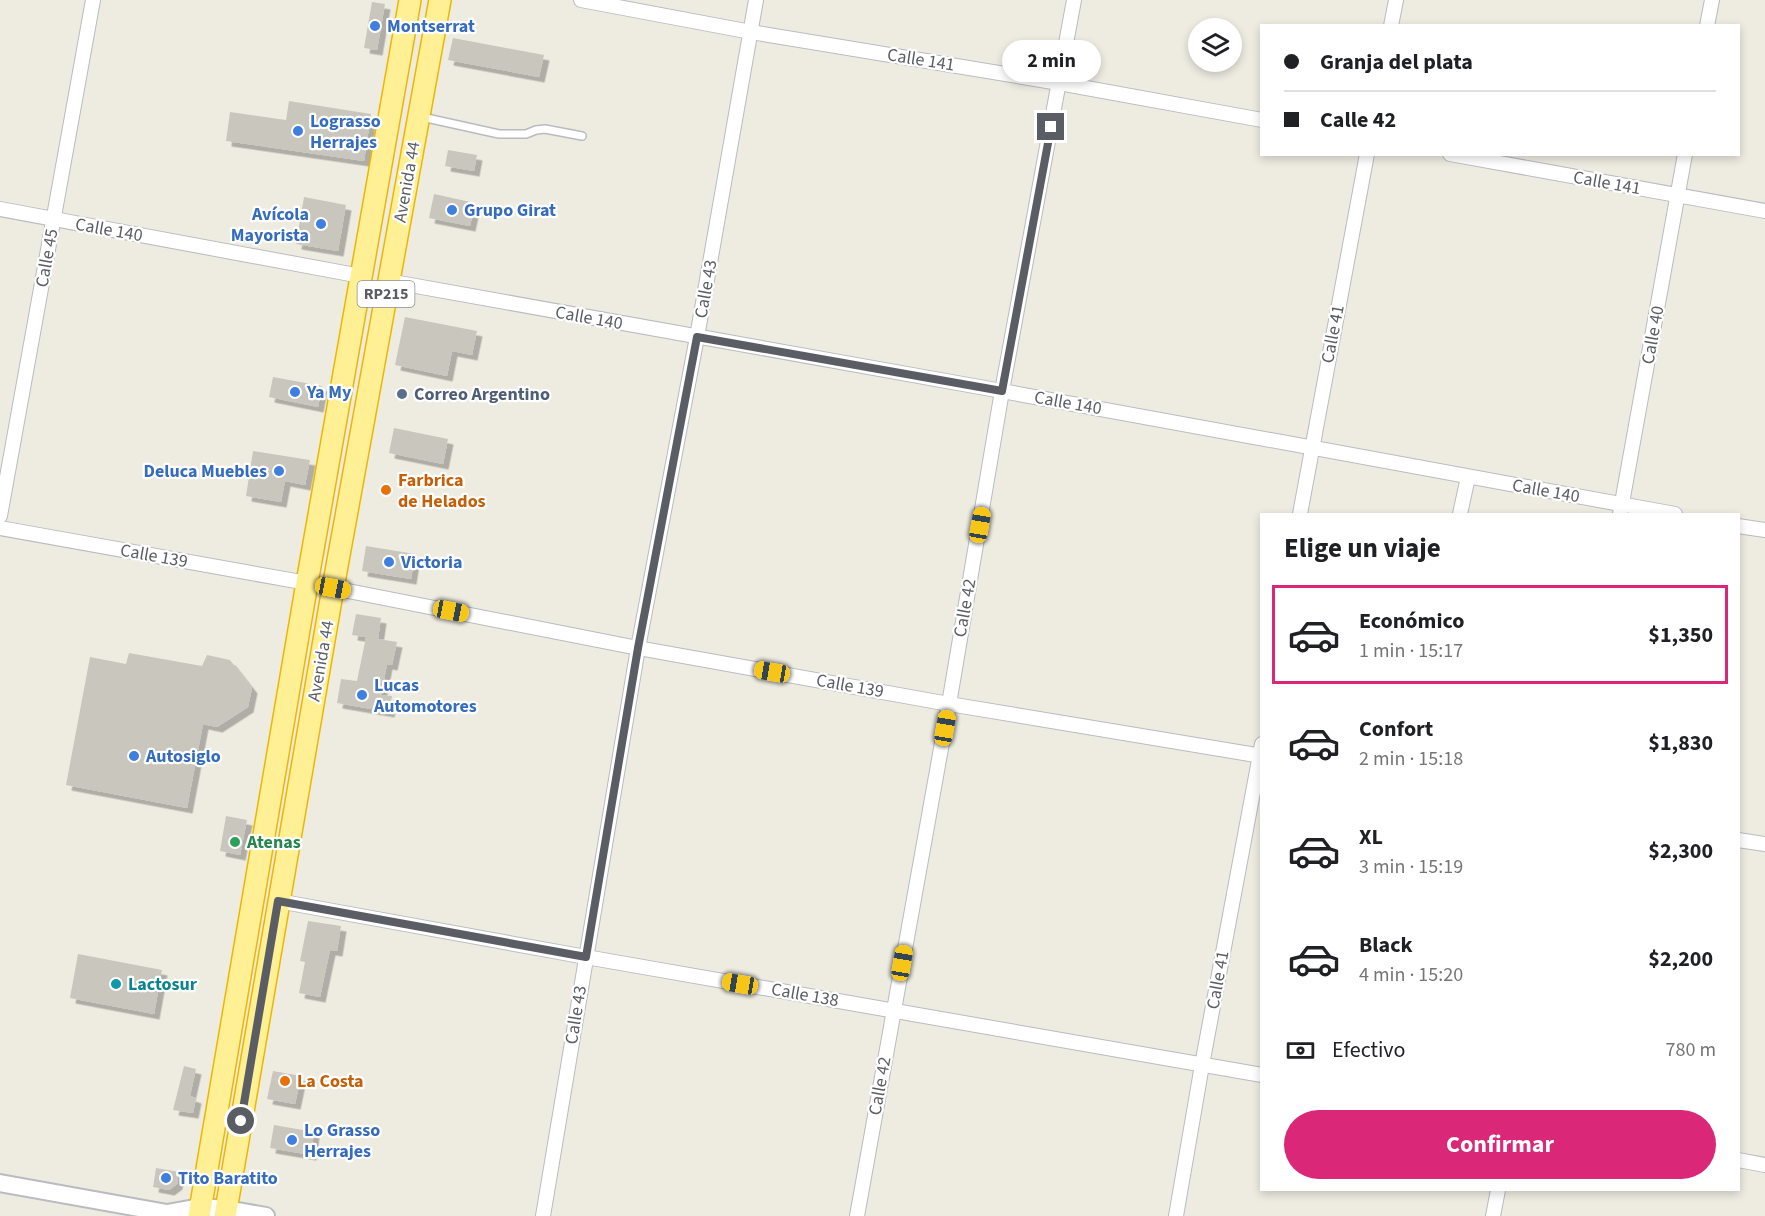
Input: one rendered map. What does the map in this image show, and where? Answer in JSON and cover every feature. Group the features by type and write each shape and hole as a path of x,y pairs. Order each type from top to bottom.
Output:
{"highway":[{"name":"Avenida 44","path":"200,1211 360,276 410,0"},
{"name":"Avenida 44","path":"226,1213 333,588 440,0"}],"street":[{"name":"Calle 45","path":"0,516 93,0"},
{"name":"Calle 141","path":"581,0 751,33 1059,83 1260,120"},
{"name":"Calle 43","path":"543,1216 638,648 697,337 756,0"},
{"name":"Calle 42","path":"857,1216 949,704 1002,391 1074,0"},
{"path":"1391,24 1396,0"},
{"path":"1707,24 1712,0"},
{"name":"Calle 41","path":"1300,513 1367,156"},
{"name":"Calle 141","path":"1461,156 1765,211"},
{"name":"Calle 40","path":"1621,510 1684,156"},
{"name":"Calle 140","path":"0,209 360,276"},
{"name":"Calle 140","path":"388,281 1312,447 1621,510 1662,513"},
{"path":"1460,513 1468,477"},
{"path":"1740,526 1765,530"},
{"name":"Calle 139","path":"0,528 307,583"},
{"name":"Calle 139","path":"333,588 638,648 949,704 1260,752"},
{"name":"Calle 41","path":"1176,1216 1260,757"},
{"path":"1740,840 1765,844"},
{"name":"Calle 138","path":"278,901 1260,1075"},
{"path":"1740,1160 1765,1165"},
{"path":"0,1183 170,1215 200,1211 266,1216"},
{"path":"1493,1216 1498,1191"}],"lane":[{"path":"418,117 499,134 526,134 545,129 582,136"}],"building":[{"name":"Montserrat","path":"372,2 385,4 377,50 364,48"},
{"path":"453,38 544,55 539,77 448,60"},
{"name":"Lograsso Herrajes","path":"289,101 371,114 364,161 226,141 230,112 286,120"},
{"path":"448,150 477,155 474,171 445,166"},
{"name":"Grupo Girat","path":"434,194 475,203 470,226 429,218"},
{"name":"Avícola Mayorista","path":"304,197 346,205 338,251 296,244"},
{"path":"405,317 477,331 472,355 452,351 447,376 395,365"},
{"name":"Ya My","path":"273,377 322,386 318,407 269,397"},
{"path":"394,428 448,439 443,464 389,453"},
{"name":"Deluca Muebles","path":"253,451 310,460 305,485 285,481 281,502 246,496"},
{"name":"Victoria","path":"366,546 415,554 411,579 362,571"},
{"path":"356,614 381,618 378,639 397,642 392,665 387,664 381,695 392,696 389,712 337,703 341,679 357,681 366,637 352,635"},
{"name":"Autosiglo","path":"129,653 202,666 207,655 230,660 252,688 248,707 217,727 203,724 187,808 66,785 90,657 126,664"},
{"path":"226,816 247,820 240,855 220,851"},
{"path":"308,921 341,926 337,951 330,950 320,997 299,993 305,962 300,961"},
{"name":"Lactosur","path":"78,954 162,970 154,1014 70,998"},
{"path":"184,1066 196,1069 190,1096 196,1098 193,1113 173,1110"},
{"path":"273,1071 301,1076 295,1104 267,1099"},
{"name":"Lo Grasso Herrajes","path":"274,1125 314,1132 311,1155 270,1148"},
{"name":"Tito Baratito","path":"156,1168 179,1172 177,1184 169,1190 153,1187"}],"place":[{"name":"Montserrat","path":"375,26"},
{"name":"Lograsso Herrajes","path":"298,131"},
{"name":"Grupo Girat","path":"452,210"},
{"name":"Avícola Mayorista","path":"321,224"},
{"name":"Ya My","path":"295,392"},
{"name":"Correo Argentino","path":"402,394"},
{"name":"Deluca Muebles","path":"279,471"},
{"name":"Farbrica de Helados","path":"386,490"},
{"name":"Victoria","path":"389,562"},
{"name":"Lucas Automotores","path":"362,695"},
{"name":"Autosiglo","path":"134,756"},
{"name":"Atenas","path":"235,842"},
{"name":"Lactosur","path":"116,984"},
{"name":"La Costa","path":"285,1081"},
{"name":"Lo Grasso Herrajes","path":"292,1140"},
{"name":"Tito Baratito","path":"166,1178"}],"route":[{"path":"241,1121 278,901 586,957 638,648 697,337 1002,391 1051,127"}]}
